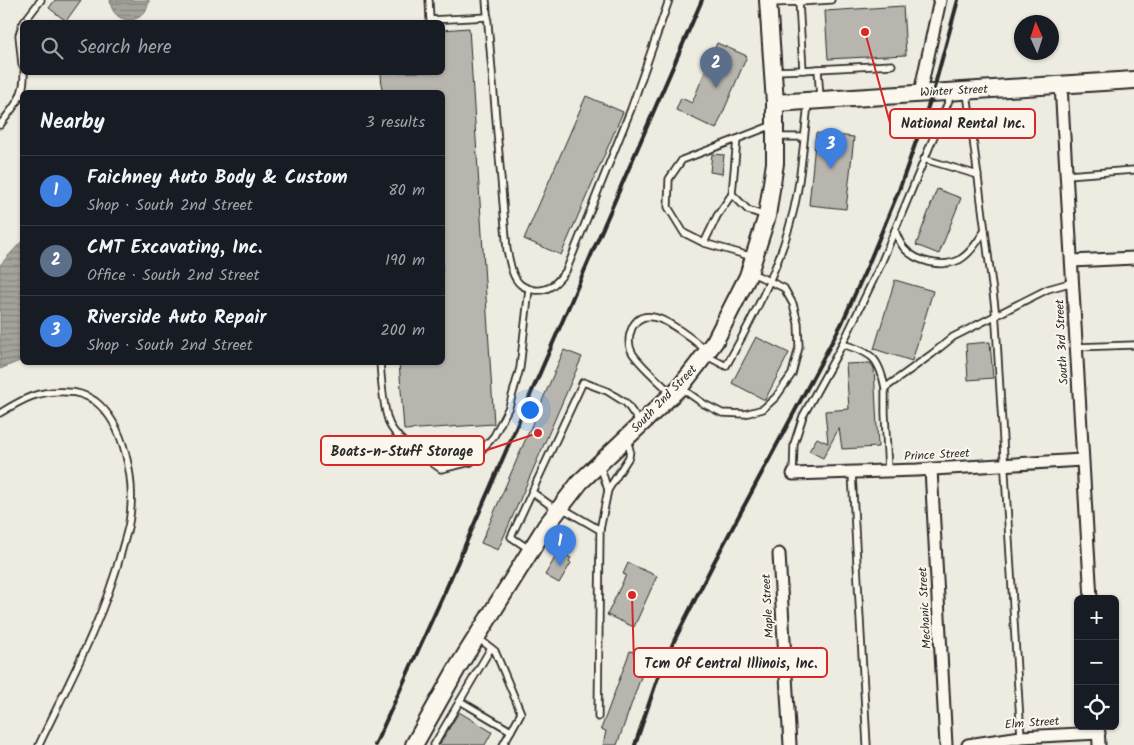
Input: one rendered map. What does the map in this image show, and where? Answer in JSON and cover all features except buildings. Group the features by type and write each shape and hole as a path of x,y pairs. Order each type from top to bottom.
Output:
{"main road":[{"name":"South 2nd Street","path":"414,745 431,733 476,637 559,508 580,482 599,463 676,391 719,333 752,265 767,216 772,190 775,103 769,2"},
{"name":"Winter Street","path":"775,103 1134,80"}],"street":[{"path":"920,93 940,0"},
{"name":"South 3rd Street","path":"1061,85 1090,595"},
{"path":"1072,261 1134,258"},
{"name":"Prince Street","path":"794,474 852,473 1082,460"},
{"name":"Mechanic Street","path":"931,469 946,745"},
{"name":"Maple Street","path":"779,554 790,745"},
{"path":"1098,730 1099,745"},
{"name":"Elm Street","path":"975,744 1020,737 1098,730"}],"lane":[{"path":"27,20 41,0"},
{"path":"429,0 430,20 488,16"},
{"path":"486,0 507,250 513,272 520,284 543,291 555,285 566,270 631,109 669,0"},
{"path":"769,2 831,0"},
{"path":"799,2 803,70"},
{"path":"773,71 892,65"},
{"path":"804,137 775,131 737,139 682,160 669,179 668,208 684,233 752,265 769,281 784,288 793,304 799,347 792,374 776,397 763,409 745,414 722,413 676,391 633,353 628,343 629,334 633,325 641,318 652,316 661,318 726,366 747,330 769,281 786,236 797,195 804,137 814,100 818,69"},
{"path":"23,90 24,75"},
{"path":"794,474 794,444 803,416 842,344 880,266 944,112 960,91"},
{"path":"960,91 971,122 996,316 1020,737"},
{"path":"0,124 20,97"},
{"path":"944,112 971,122"},
{"path":"704,243 717,216 732,194 737,139"},
{"path":"924,159 978,176"},
{"path":"1067,174 1134,170"},
{"path":"732,194 748,210 767,216"},
{"path":"894,230 905,248 916,257 946,264 960,259 973,248 985,230"},
{"path":"886,388 953,336 1048,289 1073,282"},
{"path":"380,365 382,386 390,426 409,447 441,470 471,462 494,436 509,407 520,368 529,288"},
{"path":"842,344 861,350 875,359 882,370 886,388 885,413 888,471"},
{"path":"1076,347 1134,345"},
{"path":"531,550 511,537 583,382 607,391 626,403 641,425"},
{"path":"0,414 22,400 40,393 56,391 78,392 93,399 105,410 115,425 124,448 130,481 130,516 116,569 96,626 39,745"},
{"path":"598,717 600,530 608,490 629,457 630,450 626,438"},
{"path":"599,463 608,490"},
{"path":"852,473 867,745"},
{"path":"532,492 600,530"},
{"path":"476,637 495,651 521,713 503,745"},
{"path":"434,745 431,733 460,701 491,648"},
{"path":"460,701 511,731"}],"shaded area":[{"path":"110,0 149,1 142,15 129,20 122,19 116,15"},
{"path":"20,243 20,361 0,369 0,265"}],"railway":[{"path":"375,745 446,589 702,0"},
{"path":"635,745 657,680 674,641 842,323 868,265 899,190 933,92 958,0"}],"place":[{"name":"National Rental Inc.","path":"865,32"},
{"name":"CMT Excavating, Inc.","path":"716,88"},
{"name":"Riverside Auto Repair","path":"831,169"},
{"name":"Boats-n-Stuff Storage","path":"538,433"},
{"name":"Faichney Auto Body & Custom","path":"560,566"},
{"name":"Tcm Of Central Illinois, Inc.","path":"632,595"}]}
